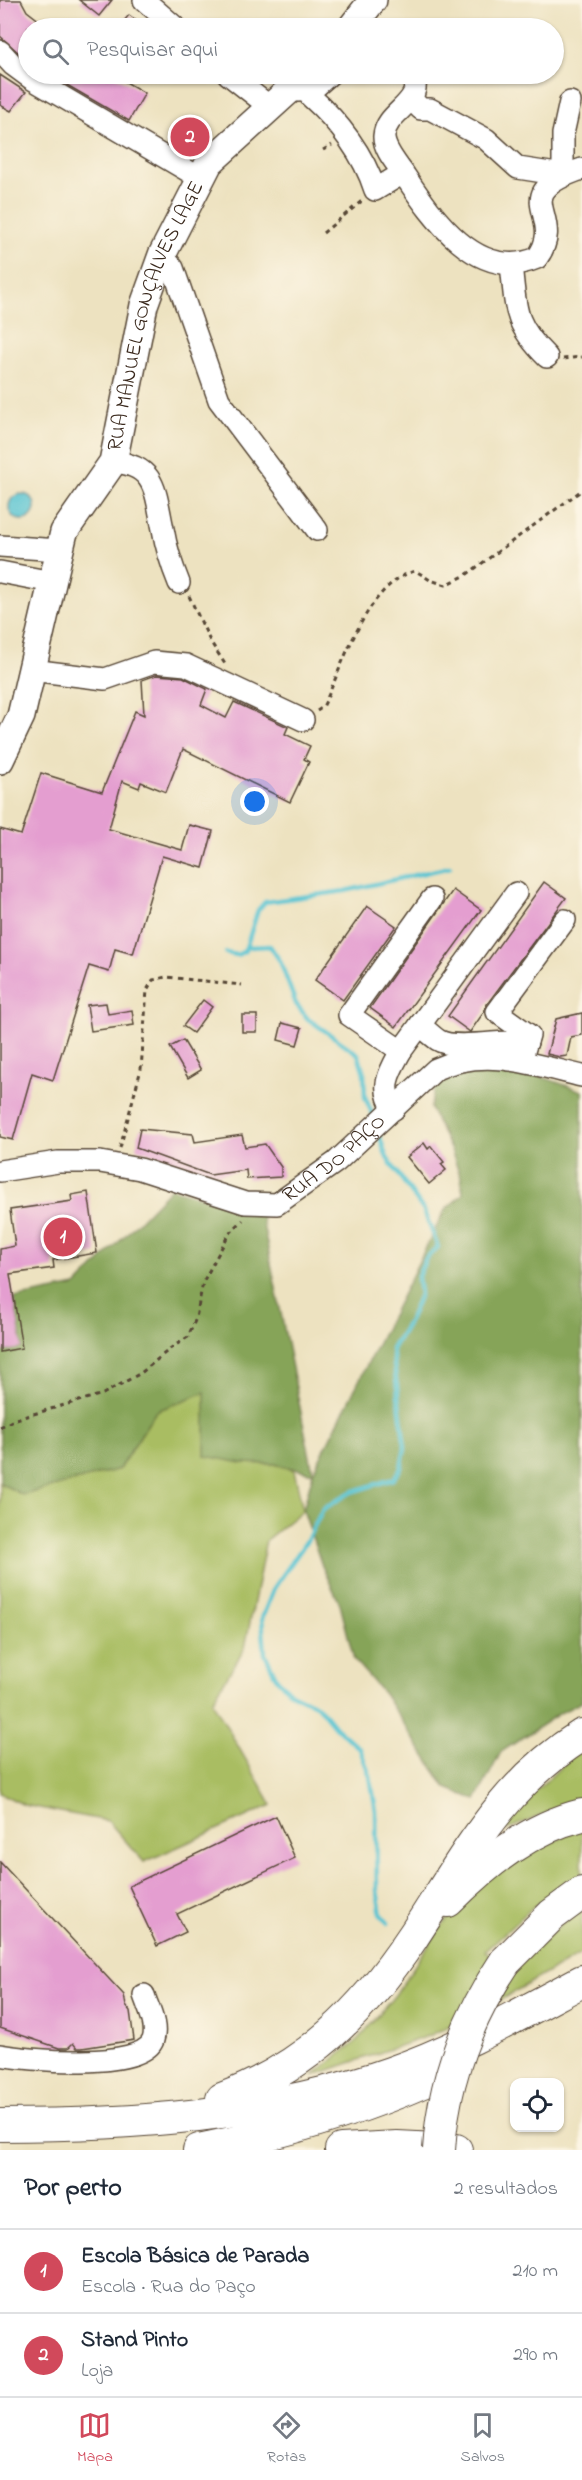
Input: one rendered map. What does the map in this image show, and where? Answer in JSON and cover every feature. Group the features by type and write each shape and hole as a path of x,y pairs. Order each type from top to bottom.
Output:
{"highway":[{"path":"148,2118 217,2101 255,2086 297,2062 355,2012 413,1936 461,1857 499,1807 542,1763 582,1735"},
{"path":"413,1936 491,1861 547,1827 582,1815"},
{"path":"439,2150 445,2098 458,2053 478,2006 505,1962 552,1915 582,1893"},
{"path":"0,2125 75,2124 225,2111 283,2102 388,2074 503,2023 582,1980"},
{"path":"199,2150 287,2130 384,2098 504,2047 582,2005"},
{"path":"341,2150 397,2146 456,2150"}],"main road":[{"name":"RUA MANUEL GONÇALVES LAGE","path":"0,760 21,716 59,550 72,518 113,462 144,305 162,255 209,163 294,90"}],"street":[{"path":"144,0 165,18"},
{"path":"0,51 18,69"},
{"path":"40,84 200,178"},
{"path":"269,84 311,97 342,130 359,159 367,166 375,190 403,173"},
{"path":"416,84 412,100 386,126 384,137 387,148 447,234 471,251 493,261 511,264 537,258 543,251 548,232 540,198 543,189 553,179 573,172"},
{"path":"412,100 420,109 430,109 486,139 518,168 573,172"},
{"path":"570,102 563,134 573,172"},
{"path":"162,255 173,268 219,400 317,530"},
{"path":"511,264 516,313 521,326 547,357"},
{"path":"113,462 131,464 149,477 156,493 163,530 179,583"},
{"path":"0,546 59,550"},
{"path":"0,573 52,582"},
{"path":"31,670 105,679 154,662 186,665 303,720"},
{"path":"388,1114 386,1077 401,1051 516,893"},
{"path":"401,1051 349,1016 432,899"},
{"path":"420,1024 440,1042 465,1045 493,1041 524,1052 529,1035 497,1012 565,920"},
{"name":"RUA DO PAÇO","path":"0,1171 68,1161 115,1164 245,1203 277,1204 336,1162 436,1070 456,1060 524,1052 582,1076"},
{"path":"0,2055 44,2062 124,2057 142,2052 152,2041 154,2025 144,1995"}],"path":[{"path":"323,233 375,190"},
{"path":"303,720 323,708 362,618 388,587 407,572 416,571 446,585 466,576 582,490"},
{"path":"179,583 195,604 210,641 225,663 225,682"},
{"path":"115,1164 141,1069 147,990 153,980 166,976 242,985"},
{"path":"0,1426 16,1419 104,1394 141,1373 188,1337 196,1318 203,1282 216,1256 229,1234 261,1205"}],"green space":[{"path":"511,1066 582,1091 582,1702 560,1713 501,1752 476,1800 446,1788 384,1694 354,1660 340,1604 322,1566 303,1510 313,1473 275,1464 242,1463 205,1456 205,1392 156,1411 119,1469 23,1495 0,1483 0,1352 22,1348 14,1298 76,1286 171,1188 261,1214 313,1472 445,1210 463,1194 461,1178 452,1153 430,1108 436,1084 443,1078 466,1069"},
{"path":"205,1392 242,1463 275,1464 294,1470 303,1510 266,1540 245,1648 212,1701 272,1805 144,1862 108,1821 24,1805 0,1793 0,1483 23,1495 119,1469 156,1411"},
{"path":"582,1747 582,1799 486,1838"},
{"path":"582,1826 582,1877 533,1907 485,1951 512,1968 582,1905 582,1953 493,2004 431,2035 312,2076 357,2041 395,1995 440,1928 486,1876"}],"water":[{"path":"22,494 32,497 35,507 32,517 22,520 12,517 9,507 12,497"}],"building":[{"path":"0,0 21,0 27,11 36,18 18,18 18,52 0,36"},
{"path":"79,0 112,0 99,16"},
{"path":"0,75 26,92 11,111 0,105"},
{"path":"65,84 129,84 145,93 129,121"},
{"path":"156,675 183,677 207,689 201,705 226,718 234,702 288,727 285,734 310,746 304,759 309,762 290,802 183,749 166,792 141,782 139,788 122,781 109,829 182,850 189,825 213,831 203,868 162,856 133,954 115,949 109,972 89,966 53,1080 32,1073 13,1140 0,1137 0,829 21,835 41,773 102,792 135,711 144,715 142,680"},
{"path":"544,882 566,898 487,1004 470,1032 448,1016"},
{"path":"453,890 481,910 396,1027 370,1008"},
{"path":"367,906 396,926 343,1000 315,980"},
{"path":"203,1000 212,1007 193,1033 183,1026"},
{"path":"106,1003 108,1014 132,1010 134,1025 91,1031 87,1005"},
{"path":"582,1013 582,1035 571,1037 567,1056 547,1054 556,1019"},
{"path":"242,1015 257,1015 257,1032 242,1032"},
{"path":"282,1023 302,1028 297,1045 278,1040"},
{"path":"183,1040 201,1070 188,1078 170,1047"},
{"path":"140,1129 193,1134 195,1142 242,1135 245,1147 265,1144 281,1167 281,1177 247,1179 246,1170 210,1175 136,1148"},
{"path":"424,1143 428,1149 431,1146 444,1162 441,1164 446,1170 429,1184 407,1157"},
{"path":"88,1192 97,1253 53,1260 54,1268 10,1274 22,1348 0,1352 0,1249 15,1246 10,1210 72,1201 71,1195"},
{"path":"276,1816 295,1858 177,1914 186,1932 157,1946 129,1886"},
{"path":"0,1862 124,1995 126,2006 130,2011 134,2040 82,2048 77,2048 73,2043 68,2048 59,2048 0,2028"}],"waterway":[{"path":"226,953 237,955 245,951 258,910 265,902 345,891 450,867"},
{"path":"248,947 270,946 280,961 296,1004 308,1019 358,1054 364,1073 365,1097 374,1118"},
{"path":"378,1132 387,1158 424,1211 438,1247 426,1258 418,1276 420,1294 410,1319 392,1349 405,1447 401,1468 393,1479 351,1492 323,1509 306,1542 274,1588 262,1618 265,1654 277,1679 291,1693 318,1706 335,1727 360,1749 370,1776 376,1811 377,1890 381,1915 388,1923"}],"place":[{"name":"Stand Pinto","path":"190,137"},
{"name":"Escola Básica de Parada","path":"63,1237"}]}
